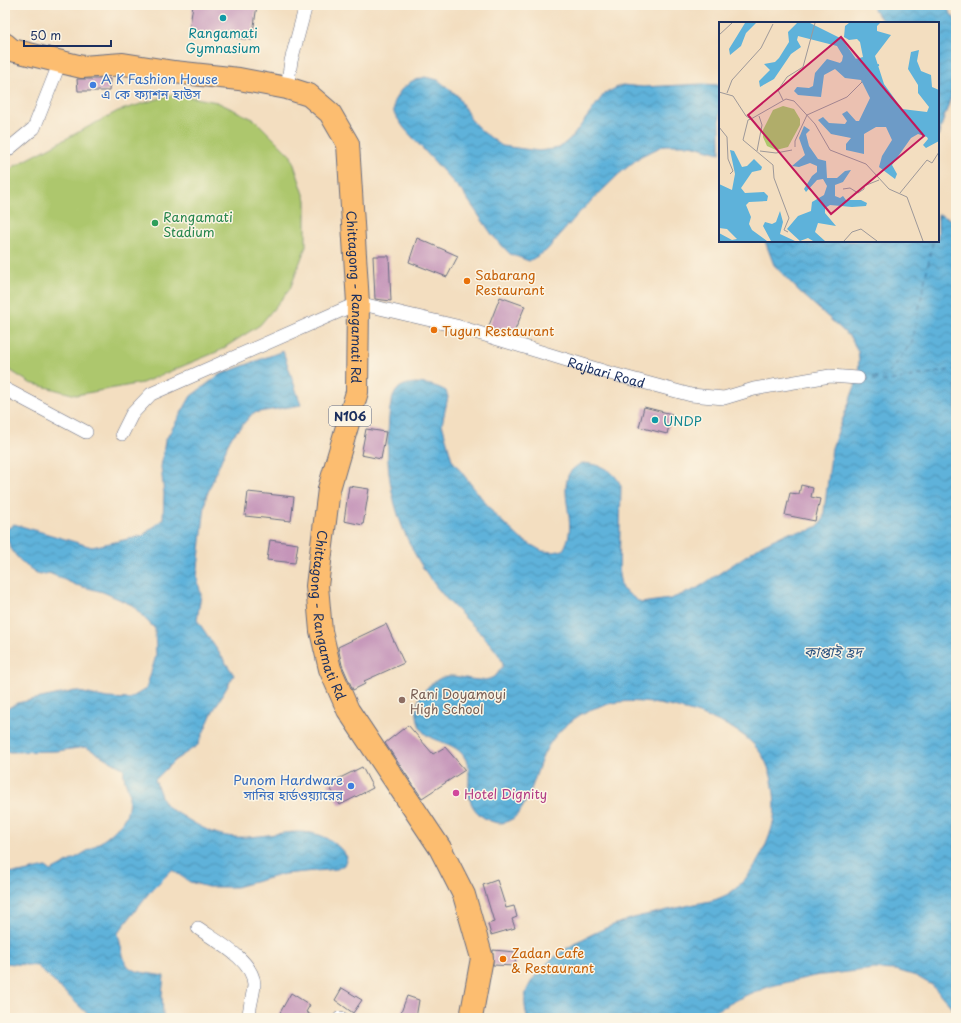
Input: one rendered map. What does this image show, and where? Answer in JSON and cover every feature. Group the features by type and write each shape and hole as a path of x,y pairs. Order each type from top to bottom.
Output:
{"highway":[{"name":"Chittagong - Rangamati Rd","path":"7,46 82,67 123,64 174,72 239,79 287,88 309,95 330,113 348,144 358,303 357,392 329,489 317,586 320,631 330,669 348,710 440,848 464,895 482,958 471,1018"}],"street":[{"path":"287,88 291,61 306,5"},
{"path":"5,152 34,128 60,62"},
{"path":"122,434 132,414 151,394 358,303"},
{"name":"Rajbari Road","path":"358,303 456,326 606,372 691,395 724,398 754,389 830,376 858,378"},
{"path":"5,389 86,432"},
{"path":"198,928 247,964 254,984 249,1005 249,1018"}],"green space":[{"name":"Rangamati Stadium","path":"174,94 217,102 255,120 291,156 306,200 306,246 290,289 260,325 219,351 142,383 76,395 30,383 5,367 5,175 13,167 118,111"}],"water":[{"path":"871,5 945,5 956,21 951,97 939,133 939,22 883,22"},
{"path":"425,77 438,80 457,95 472,121 483,132 502,146 539,151 559,148 573,136 604,94 622,85 643,87 702,84 719,85 719,153 691,145 665,145 641,156 619,174 579,213 546,251 529,261 510,254 493,236 464,194 404,128 394,113 394,101 401,90 412,81"},
{"name":"কাপ্তাই হ্রদ","path":"939,214 956,222 956,1012 932,985 916,976 896,970 874,969 814,976 771,986 744,996 703,1018 527,1018 525,997 531,982 541,969 572,945 626,920 719,898 732,892 741,884 763,852 772,828 775,808 771,776 768,766 754,745 739,732 724,724 707,717 669,706 650,703 619,702 599,707 580,715 561,730 546,750 528,797 522,808 514,817 505,822 494,822 479,814 470,800 468,763 459,751 452,746 430,737 424,732 419,725 417,715 418,705 423,692 439,679 448,676 455,676 476,680 490,679 502,668 503,664 496,651 437,588 412,549 402,527 390,482 388,435 391,404 395,392 404,385 416,383 435,386 446,391 448,397 442,424 452,460 495,515 521,539 542,551 554,552 563,550 567,540 570,522 566,485 570,472 581,463 605,468 614,475 621,486 619,575 622,589 641,603 670,599 696,589 762,545 787,533 808,531 818,526 823,520 832,448 858,378 858,351 850,337 798,290 774,265 765,242 939,242"},
{"path":"283,351 301,405 253,413 230,439 206,497 197,577 201,595 197,620 234,675 212,713 198,745 175,760 155,780 163,800 168,807 202,828 222,835 238,837 289,832 305,832 320,835 334,843 347,857 344,865 337,869 284,874 236,887 208,887 190,882 172,870 148,894 118,933 123,956 129,967 141,972 164,976 162,995 163,1015 168,1018 92,1018 37,966 5,963 5,872 19,873 46,867 51,871 92,848 112,833 120,825 128,809 129,792 124,776 124,769 86,747 57,751 5,752 5,710 17,703 75,691 107,698 129,699 146,689 156,656 155,629 132,605 103,592 76,585 49,573 40,575 33,571 17,557 13,551 7,538 6,530 14,524 92,547 142,536 163,519 164,494 161,467 165,441 191,396 219,375"}],"building":[{"name":"Rangamati Gymnasium","path":"193,5 257,5 252,40 189,32"},
{"name":"A K Fashion House এ কে ফ্যাশন হাউস","path":"77,79 110,79 109,91 78,91"},
{"path":"417,238 458,256 447,277 409,262"},
{"path":"373,256 389,256 391,301 375,299"},
{"path":"500,297 525,306 513,335 488,328"},
{"name":"UNDP","path":"644,407 672,414 667,434 639,427"},
{"path":"366,429 386,432 381,459 361,455"},
{"path":"801,485 813,488 811,497 820,499 815,521 785,515 790,493 799,494"},
{"path":"349,486 369,489 363,525 344,521"},
{"path":"248,492 294,497 291,521 245,516"},
{"path":"270,540 298,544 295,563 267,560"},
{"path":"386,624 404,663 364,681 365,684 353,690 342,665 338,647"},
{"path":"408,725 433,754 445,747 465,770 422,798 385,743"},
{"name":"Punom Hardware সানির হার্ডওয়্যারের","path":"362,767 373,788 340,805 328,784"},
{"path":"497,880 506,908 514,906 517,917 512,919 515,928 491,935 488,924 494,922 483,885"},
{"name":"Zadan Cafe & Restaurant","path":"493,950 516,952 515,966 493,965"},
{"path":"342,988 362,1000 353,1013 335,1000"},
{"path":"291,993 310,1005 306,1012 316,1018 277,1018"},
{"path":"407,996 419,1000 416,1018 399,1018"}],"ferry route":[{"path":"864,378 886,377 912,342 933,242"},
{"path":"864,379 887,381 956,369"}],"place":[{"name":"Rangamati Gymnasium","path":"223,18"},
{"name":"A K Fashion House এ কে ফ্যাশন হাউস","path":"93,85"},
{"name":"Rangamati Stadium","path":"155,223"},
{"name":"Sabarang Restaurant","path":"467,281"},
{"name":"Tugun Restaurant","path":"434,330"},
{"name":"UNDP","path":"655,420"},
{"name":"Rani Doyamoyi High School","path":"402,700"},
{"name":"Punom Hardware সানির হার্ডওয়্যারের","path":"351,786"},
{"name":"Hotel Dignity","path":"456,793"},
{"name":"Zadan Cafe & Restaurant","path":"503,959"}]}
